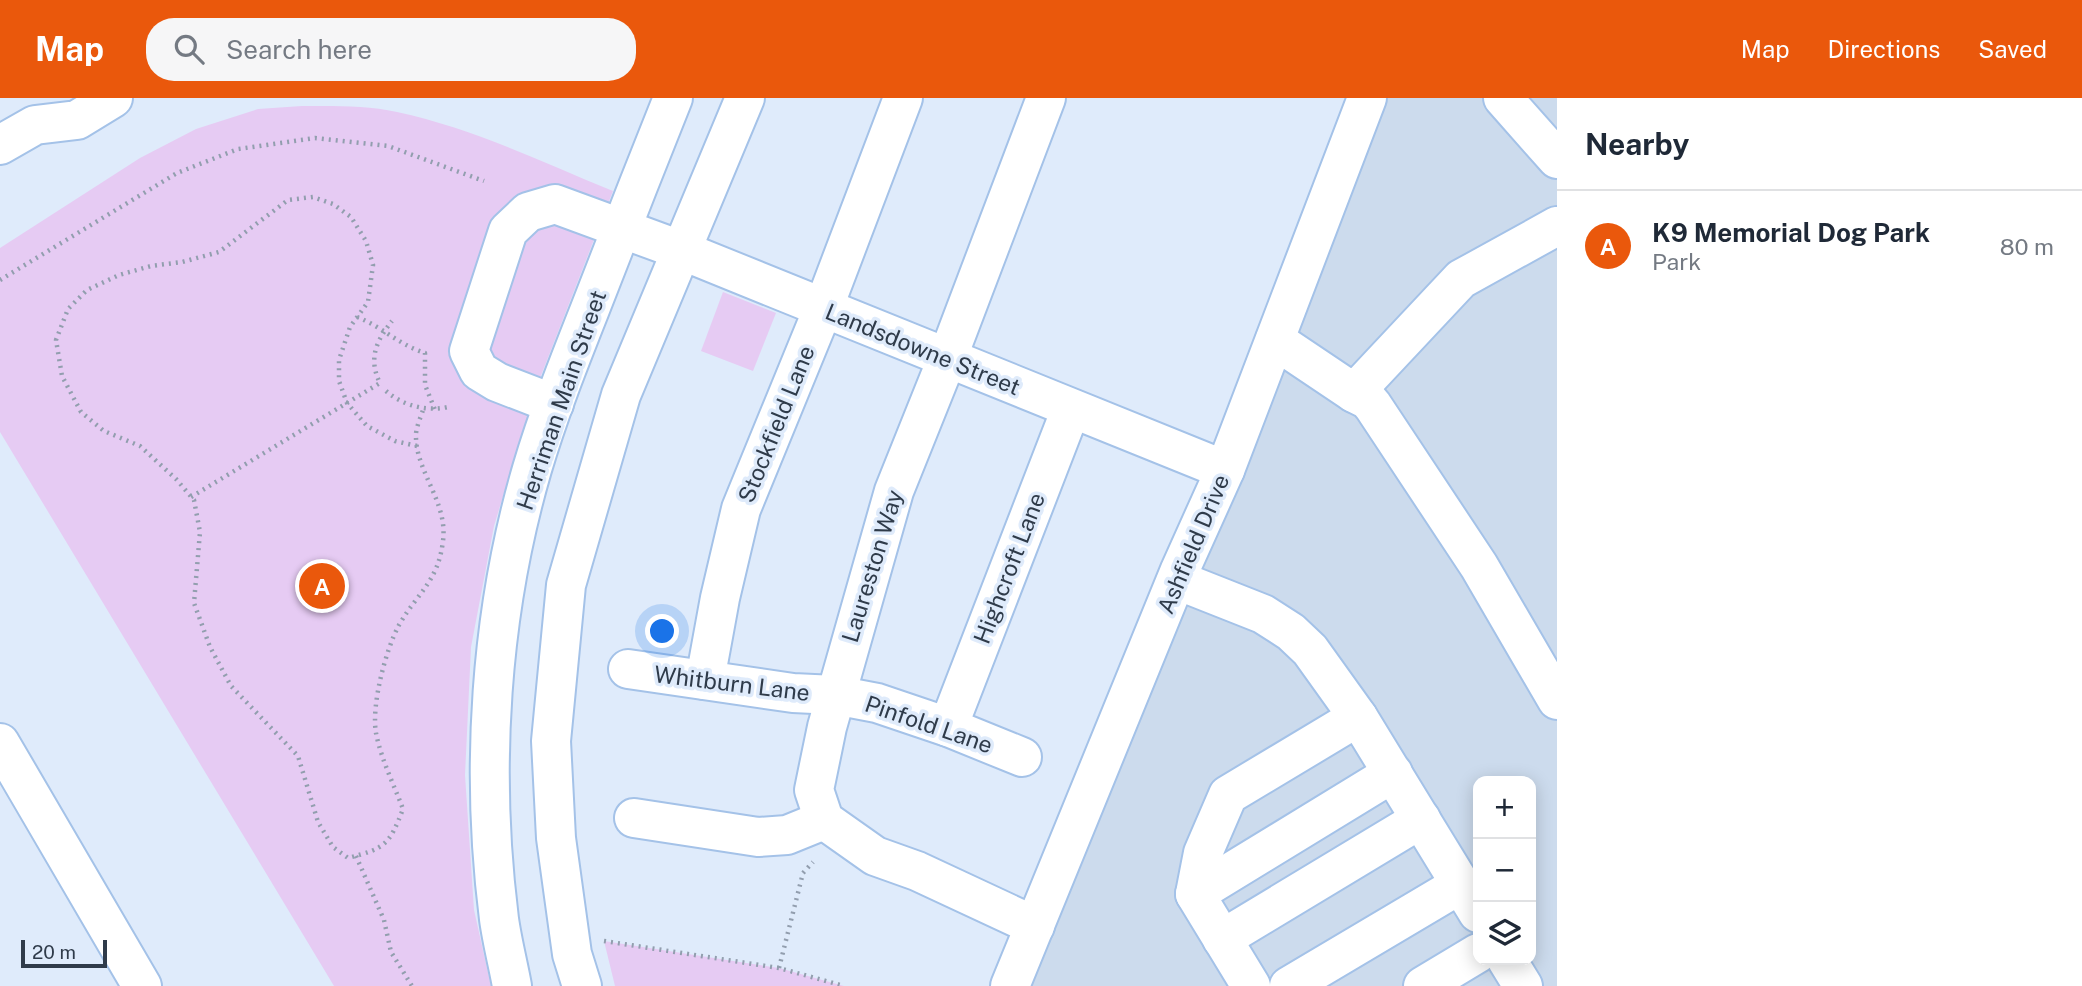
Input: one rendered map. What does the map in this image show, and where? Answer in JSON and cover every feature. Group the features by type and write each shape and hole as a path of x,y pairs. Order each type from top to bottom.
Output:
{"street":[{"path":"0,145 35,125 77,120 113,98"},
{"name":"Herriman Main Street","path":"512,986 499,922 491,847 490,748 494,664 509,566 532,469 554,404 673,98"},
{"path":"582,986 572,954 556,838 551,741 566,585 621,395 745,98"},
{"name":"Stockfield Lane","path":"705,680 720,598 741,509 823,309 903,98"},
{"name":"Laureston Way","path":"824,820 814,790 835,695 894,491 1046,98"},
{"name":"Ashfield Drive","path":"1010,986 1225,470 1367,98"},
{"path":"1503,98 1557,159"},
{"name":"Landsdowne Street","path":"554,404 497,382 479,372 469,351 508,231 528,212 555,204 683,251 1225,470"},
{"path":"1354,393 1461,279 1557,226"},
{"path":"1275,340 1373,406 1479,566 1557,700"},
{"name":"Highcroft Lane","path":"948,727 1071,408"},
{"path":"1177,580 1264,614 1291,632 1310,650 1358,717 1469,899 1289,986"},
{"name":"Whitburn Lane","path":"628,669 793,693 835,695"},
{"name":"Pinfold Lane","path":"835,695 877,703 948,727 1022,757"},
{"path":"1251,986 1195,894 1203,853 1227,795 1358,717"},
{"path":"0,743 142,986"},
{"path":"1195,894 1393,773"},
{"path":"634,818 758,837 787,835 824,820 875,856 917,871 1035,926"},
{"path":"1222,939 1421,819"},
{"path":"1423,986 1473,956"},
{"path":"1510,965 1523,986"}],"path":[{"path":"0,280 177,173 238,149 315,138 388,146 484,181"},
{"path":"417,446 396,441 367,426 347,403 339,381 339,360 350,327 368,302 373,265 366,241 351,217 333,204 313,197 288,200 219,252 119,275 87,290 68,309 56,340 62,376 81,412 104,431 141,446 194,500 200,532 194,603 210,648 231,686 298,756 318,822 333,847 348,858 368,853 391,839 403,809 376,732 377,699 385,659 400,624 436,574 444,538 439,502 415,437 424,407"},
{"path":"357,317 368,321 407,347 425,353 425,385 435,410"},
{"path":"191,497 380,383 374,372 373,352 392,321"},
{"path":"386,391 396,400 435,410 447,407"},
{"path":"356,856 384,920 391,952 412,986"},
{"path":"779,968 803,873 816,859"},
{"path":"604,941 779,968 844,986"}],"shaded area":[{"path":"1369,98 1557,98 1557,986 1008,986"},
{"path":"302,106 373,108 425,119 506,147 613,191 535,391 494,526 471,647 465,775 474,910 491,986 334,986 0,432 0,248 140,158 196,129 258,109"},
{"path":"723,292 776,313 753,371 701,351"},
{"path":"604,941 779,968 844,986 615,986"}],"place":[{"name":"K9 Memorial Dog Park","path":"322,586"}]}
